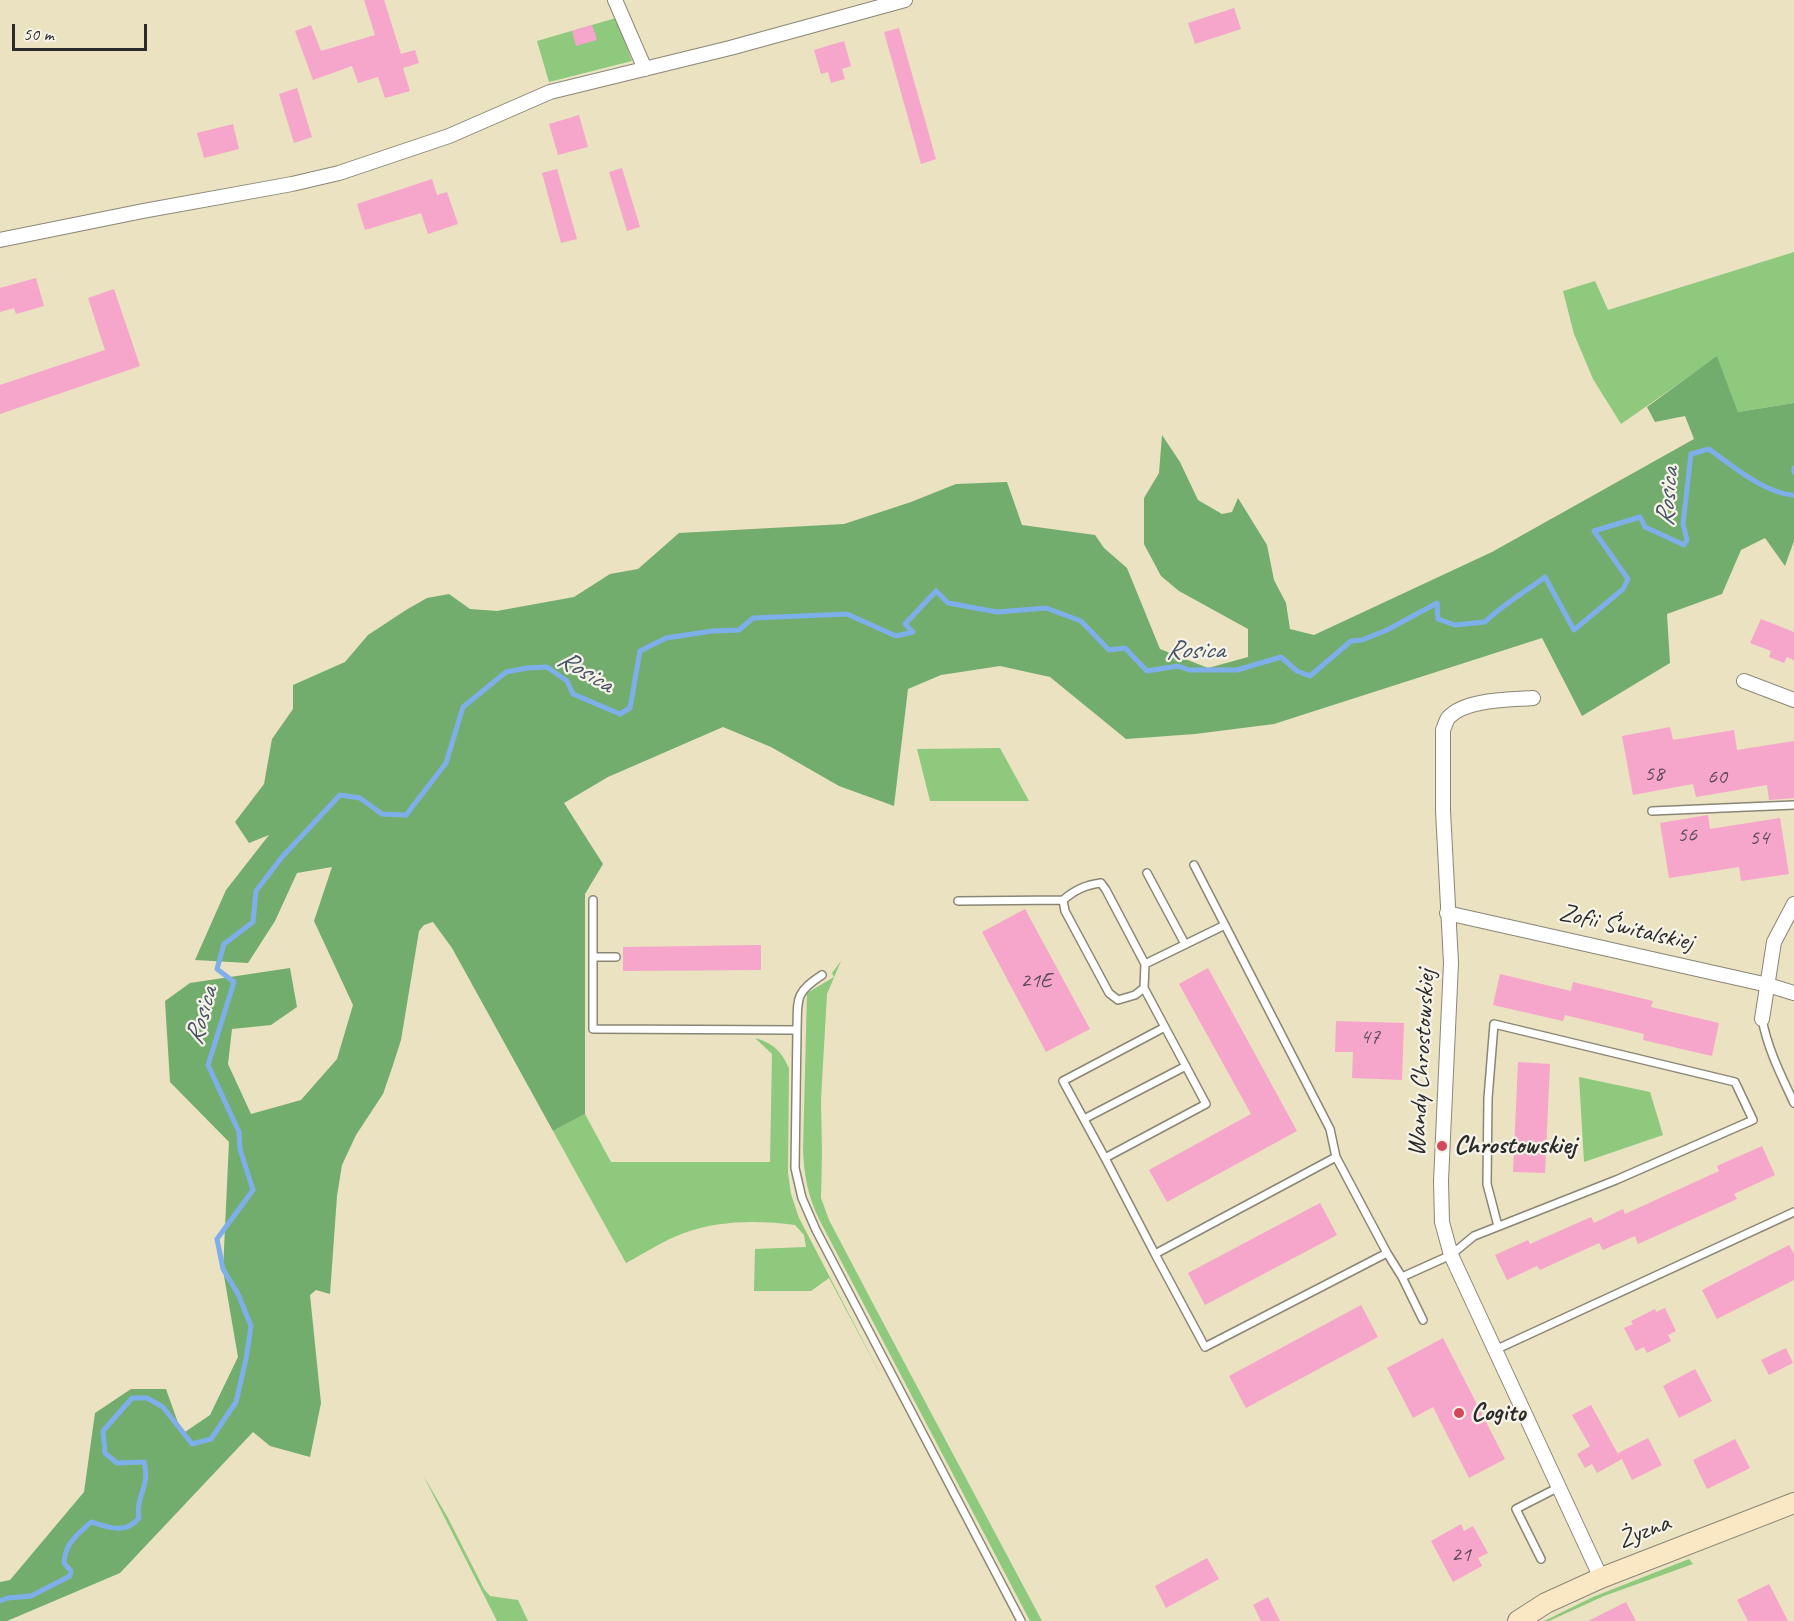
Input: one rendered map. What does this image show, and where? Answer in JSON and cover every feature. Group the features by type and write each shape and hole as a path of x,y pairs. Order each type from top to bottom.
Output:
{"street":[{"path":"615,0 645,69"},
{"path":"0,240 339,173 449,136 550,92 730,48 905,0"},
{"path":"1744,681 1794,700"},
{"name":"Wandy Chrostowskiej","path":"1533,698 1473,704 1448,718 1443,730 1443,811 1451,963 1441,1181 1442,1222 1451,1255 1601,1578"},
{"path":"1762,1019 1774,942 1794,904"},
{"name":"Zofii Świtalskiej","path":"1447,913 1768,984 1794,993"},
{"name":"Żyzna","path":"1518,1621 1546,1603 1601,1578 1794,1503"}],"lane":[{"path":"1652,811 1794,805"},
{"path":"1194,865 1330,1129 1336,1157 1423,1320"},
{"path":"1147,873 1185,944"},
{"path":"958,901 1063,900 1088,884 1101,883 1106,890 1145,964 1144,988 1206,1104 1105,1158"},
{"path":"593,900 593,1029 797,1030"},
{"path":"1063,900 1065,910 1109,993 1118,1000 1126,999 1144,988"},
{"path":"1145,964 1225,925"},
{"path":"593,957 616,957"},
{"path":"822,975 809,983 800,994 797,1030 795,1168 802,1198 816,1230 1021,1621"},
{"path":"1762,1019 1765,1037 1774,1061 1794,1103"},
{"path":"1402,1277 1451,1255 1474,1236 1616,1180 1753,1120 1735,1082 1494,1024 1488,1098 1487,1184 1498,1226"},
{"path":"1165,1027 1063,1081 1204,1347 1387,1253"},
{"path":"1084,1119 1186,1066"},
{"path":"1155,1254 1336,1157"},
{"path":"1495,1350 1794,1212"},
{"path":"1541,1558 1516,1509 1559,1486"}],"green space":[{"path":"616,18 632,61 549,82 537,41"},
{"path":"1794,252 1794,403 1738,412 1717,357 1621,424 1593,379 1574,334 1563,291 1595,281 1608,310"},
{"path":"1717,356 1738,412 1794,403 1794,541 1785,566 1765,538 1741,550 1722,594 1667,614 1670,663 1582,716 1542,638 1274,724 1195,734 1126,739 1050,677 1000,666 941,675 908,689 894,806 839,786 771,747 723,727 608,777 564,803 603,864 585,894 585,1114 553,1131 452,948 433,922 424,925 419,931 401,1040 392,1068 383,1094 356,1135 342,1165 337,1196 330,1294 316,1290 310,1295 321,1403 310,1457 270,1446 253,1432 120,1573 7,1621 0,1621 0,1582 10,1580 84,1492 95,1413 131,1389 166,1389 182,1434 210,1415 238,1357 223,1270 229,1142 170,1082 165,1001 190,983 290,968 297,1007 271,1025 232,1029 228,1064 251,1114 301,1100 337,1059 353,1005 314,921 332,867 297,873 275,921 248,963 195,960 226,890 269,835 249,843 235,822 264,784 272,739 293,709 293,685 345,662 368,635 427,598 449,594 470,609 497,611 574,597 610,574 638,569 679,533 844,524 911,502 956,484 1007,482 1022,525 1095,535 1104,548 1127,568 1160,649 1208,668 1248,657 1248,629 1179,591 1161,576 1144,544 1144,498 1159,473 1162,435 1180,462 1198,500 1222,514 1232,512 1238,498 1267,545 1274,580 1286,603 1290,629 1314,635 1492,552 1694,439 1685,416 1655,422 1647,407"},
{"path":"1000,748 1029,801 930,801 917,749"},
{"path":"841,961 827,994 821,1099 821,1198 829,1220 1042,1621 1030,1621 820,1221 810,1195 803,1149 807,993 834,977 832,973"},
{"path":"755,1038 776,1048 789,1068 788,1173 791,1194 799,1218 886,1385 829,1278 811,1291 754,1291 755,1249 806,1247 804,1235 795,1225 767,1222 725,1223 697,1229 662,1243 626,1263 553,1131 585,1114 611,1162 770,1162 772,1054"},
{"path":"1579,1077 1650,1092 1663,1135 1584,1162"},
{"path":"423,1475 484,1589 490,1596 518,1600 528,1621 497,1621"},
{"path":"1689,1559 1693,1564 1604,1596 1549,1621 1544,1621 1593,1597"}],"building":[{"path":"364,0 384,0 401,54 415,50 419,63 403,68 410,91 385,98 378,77 358,83 352,66 313,80 295,31 311,25 321,51 375,35"},
{"path":"1234,8 1241,29 1195,44 1188,23"},
{"path":"592,25 597,40 576,46 572,31"},
{"path":"899,28 936,159 921,164 884,32"},
{"path":"844,41 851,66 842,69 845,79 831,83 828,72 821,74 814,50"},
{"path":"297,88 312,137 294,143 279,94"},
{"path":"579,115 588,147 558,155 549,124"},
{"path":"233,124 239,149 204,158 197,133"},
{"path":"622,168 640,227 627,231 609,172"},
{"path":"557,169 577,239 561,243 542,173"},
{"path":"432,179 437,195 447,192 458,224 428,234 421,213 365,230 357,204"},
{"path":"36,278 44,306 16,314 14,308 0,312 0,288"},
{"path":"114,289 140,366 0,414 0,385 105,350 88,298"},
{"path":"1761,619 1794,632 1794,660 1787,657 1784,663 1769,657 1771,651 1750,643"},
{"path":"1670,727 1673,740 1734,730 1737,750 1794,741 1794,798 1769,800 1767,785 1696,797 1693,784 1633,795 1622,736"},
{"path":"1708,815 1710,829 1780,818 1789,874 1741,881 1739,867 1669,878 1660,823"},
{"path":"1025,909 1090,1029 1046,1052 982,932"},
{"path":"761,945 761,970 623,971 623,947"},
{"path":"1208,968 1297,1131 1167,1202 1149,1170 1251,1114 1179,984"},
{"path":"1500,974 1571,991 1573,982 1653,1001 1651,1007 1719,1023 1712,1056 1643,1040 1644,1034 1565,1015 1563,1021 1493,1005"},
{"path":"1336,1021 1404,1023 1402,1080 1352,1078 1353,1052 1335,1052"},
{"path":"1518,1062 1550,1064 1545,1173 1513,1172"},
{"path":"1762,1146 1775,1175 1734,1194 1737,1199 1638,1244 1635,1236 1603,1250 1599,1243 1540,1270 1537,1266 1507,1280 1495,1255 1528,1240 1530,1244 1591,1217 1594,1223 1623,1209 1625,1214 1719,1171 1717,1166"},
{"path":"1320,1203 1337,1235 1205,1305 1188,1273"},
{"path":"1789,1245 1794,1254 1794,1280 1717,1319 1702,1290"},
{"path":"1361,1305 1378,1337 1246,1408 1229,1376"},
{"path":"1665,1308 1676,1331 1668,1335 1671,1341 1647,1353 1644,1347 1636,1351 1624,1328 1633,1324 1631,1321 1655,1309 1656,1312"},
{"name":"Cogito","path":"1443,1338 1505,1459 1469,1478 1433,1407 1413,1418 1387,1368"},
{"path":"1786,1348 1793,1363 1769,1375 1761,1360"},
{"path":"1695,1369 1712,1401 1679,1418 1663,1386"},
{"path":"1591,1405 1619,1456 1618,1453 1648,1438 1662,1465 1632,1480 1622,1459 1597,1473 1592,1464 1585,1468 1577,1454 1590,1446 1572,1415"},
{"path":"1735,1439 1750,1468 1707,1489 1693,1460"},
{"path":"1461,1524 1464,1531 1473,1526 1488,1553 1478,1558 1482,1566 1453,1582 1431,1541"},
{"path":"1207,1558 1219,1579 1166,1608 1155,1586"},
{"path":"1769,1584 1788,1621 1748,1621 1737,1600"},
{"path":"1268,1597 1280,1621 1261,1621 1253,1605"},
{"path":"1626,1602 1636,1621 1588,1621"}],"waterway":[{"name":"Rosica","path":"0,1601 31,1596 70,1576 71,1571 64,1563 67,1550 73,1540 91,1522 122,1528 139,1518 139,1503 146,1478 144,1462 117,1463 105,1453 103,1431 132,1398 147,1398 163,1407 192,1444 211,1439 236,1402 251,1326 238,1294 223,1269 217,1239 253,1190 240,1149 239,1132 208,1065 234,982 217,969 224,944 253,922 256,891 282,857 340,795 360,798 382,814 406,815 446,763 463,707 506,672 547,667 567,681 573,694 620,714 630,708 640,651 666,638 712,631 739,630 753,618 847,614 896,636 913,632 905,624 936,591 948,603 997,612 1046,608 1081,621 1109,650 1125,648 1147,671 1178,666 1189,670 1237,670 1281,657 1297,671 1310,676 1351,641 1362,640 1387,630 1437,603 1438,619 1455,625 1485,622 1545,577 1574,630 1623,589 1628,579 1594,531 1640,517 1645,527 1684,545 1687,540 1683,524 1691,454 1709,449 1739,471 1772,490 1794,495"}],"place":[{"name":"Chrostowskiej","path":"1442,1146"},
{"name":"Cogito","path":"1459,1413"}]}
